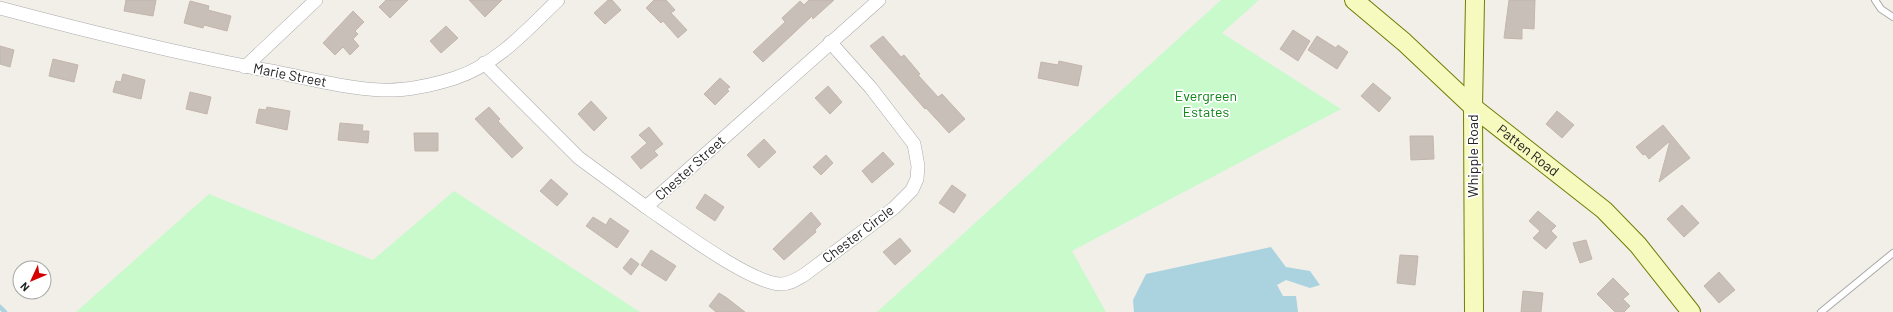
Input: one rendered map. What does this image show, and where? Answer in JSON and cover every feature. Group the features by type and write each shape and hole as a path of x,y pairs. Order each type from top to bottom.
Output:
{"street":[{"path":"245,67 316,0"},
{"name":"Marie Street","path":"0,8 90,32 245,67 352,87 382,90 414,87 455,78 476,69 508,47 558,0"},
{"name":"Chester Street","path":"484,63 579,158 646,207 879,0"},
{"name":"Patten Road","path":"1354,0 1404,42 1473,107 1615,220 1638,245 1691,312"},
{"name":"Whipple Road","path":"1474,312 1473,107 1475,0"},
{"name":"Chester Circle","path":"646,207 749,274 779,284 791,282 804,275 894,208 912,190 917,179 918,166 914,144 871,88 830,42"}],"lane":[{"path":"1875,0 1881,9 1893,17"},
{"path":"1820,312 1893,254"}],"green space":[{"name":"Evergreen Estates","path":"1221,0 1259,0 1222,33 1341,109 1072,251 1106,312 877,312"},
{"path":"454,191 640,312 76,312 209,194 373,260"}],"water":[{"path":"1271,247 1286,267 1310,271 1320,285 1310,288 1286,280 1277,285 1283,296 1296,296 1298,312 1134,312 1133,300 1146,274"}],"building":[{"path":"126,0 156,0 153,16 124,11"},
{"path":"386,0 408,0 390,18 379,7"},
{"path":"469,0 502,0 485,17"},
{"path":"608,0 612,0 621,10 605,24 594,13"},
{"path":"654,0 666,0 675,10 671,13 687,30 678,38 663,21 661,23 646,8"},
{"path":"809,0 834,0 813,19 812,16 763,62 753,52 785,22 782,18 800,1 804,5"},
{"path":"1509,0 1535,0 1534,29 1522,28 1522,39 1504,38"},
{"path":"190,1 209,6 208,10 231,16 227,31 204,25 203,28 184,23"},
{"path":"353,11 364,22 355,31 358,34 353,39 359,46 350,55 343,47 335,55 323,43"},
{"path":"446,26 458,38 441,53 430,41"},
{"path":"1293,30 1310,41 1298,61 1280,49"},
{"path":"883,36 901,57 904,55 920,74 918,75 938,97 942,94 965,119 949,133 926,108 925,109 870,46"},
{"path":"1317,36 1336,48 1338,45 1348,52 1337,69 1308,50"},
{"path":"0,46 14,50 10,67 0,64"},
{"path":"53,59 78,65 74,82 49,76"},
{"path":"1059,61 1082,66 1078,86 1038,78 1041,62 1058,65"},
{"path":"123,74 145,80 141,99 113,92 116,81 121,82"},
{"path":"720,78 730,87 727,89 729,91 715,105 704,94"},
{"path":"1373,83 1391,98 1379,112 1361,96"},
{"path":"828,86 842,102 830,114 815,98"},
{"path":"190,92 211,97 207,114 186,109"},
{"path":"591,101 607,118 594,131 578,114"},
{"path":"267,107 290,111 287,130 256,123 259,109 266,110"},
{"path":"489,107 500,119 498,121 523,148 512,158 475,119"},
{"path":"1557,111 1574,125 1562,138 1546,124"},
{"path":"340,123 363,125 362,131 369,131 368,143 338,140"},
{"path":"1663,125 1690,158 1659,182 1670,141 1649,159 1636,147"},
{"path":"649,127 663,144 654,151 658,155 641,169 631,157 647,143 639,135"},
{"path":"414,133 438,133 438,151 415,151"},
{"path":"1410,136 1433,136 1434,159 1411,160"},
{"path":"764,139 776,152 759,168 747,155"},
{"path":"883,152 894,164 872,183 862,171"},
{"path":"826,155 833,163 821,175 813,167"},
{"path":"551,179 568,194 557,206 540,191"},
{"path":"952,185 966,195 954,213 939,203"},
{"path":"705,194 724,207 715,221 696,208"},
{"path":"1682,205 1699,223 1684,237 1667,219"},
{"path":"1538,211 1556,226 1551,231 1557,237 1546,249 1533,238 1540,231 1529,221"},
{"path":"811,212 821,224 815,230 816,232 784,260 773,249"},
{"path":"593,217 606,225 610,218 629,231 617,248 586,226"},
{"path":"900,238 911,251 895,265 883,252"},
{"path":"1586,240 1592,259 1580,263 1573,243"},
{"path":"651,250 676,266 666,281 641,265"},
{"path":"1400,255 1418,256 1415,285 1397,283"},
{"path":"631,258 639,264 631,275 623,268"},
{"path":"1719,272 1735,290 1719,303 1704,286"},
{"path":"1613,278 1629,294 1623,299 1630,306 1624,312 1615,312 1597,294"},
{"path":"1523,291 1543,293 1541,312 1521,312"},
{"path":"719,293 745,312 716,312 709,306"}],"waterway":[{"path":"0,307 5,312"}]}
